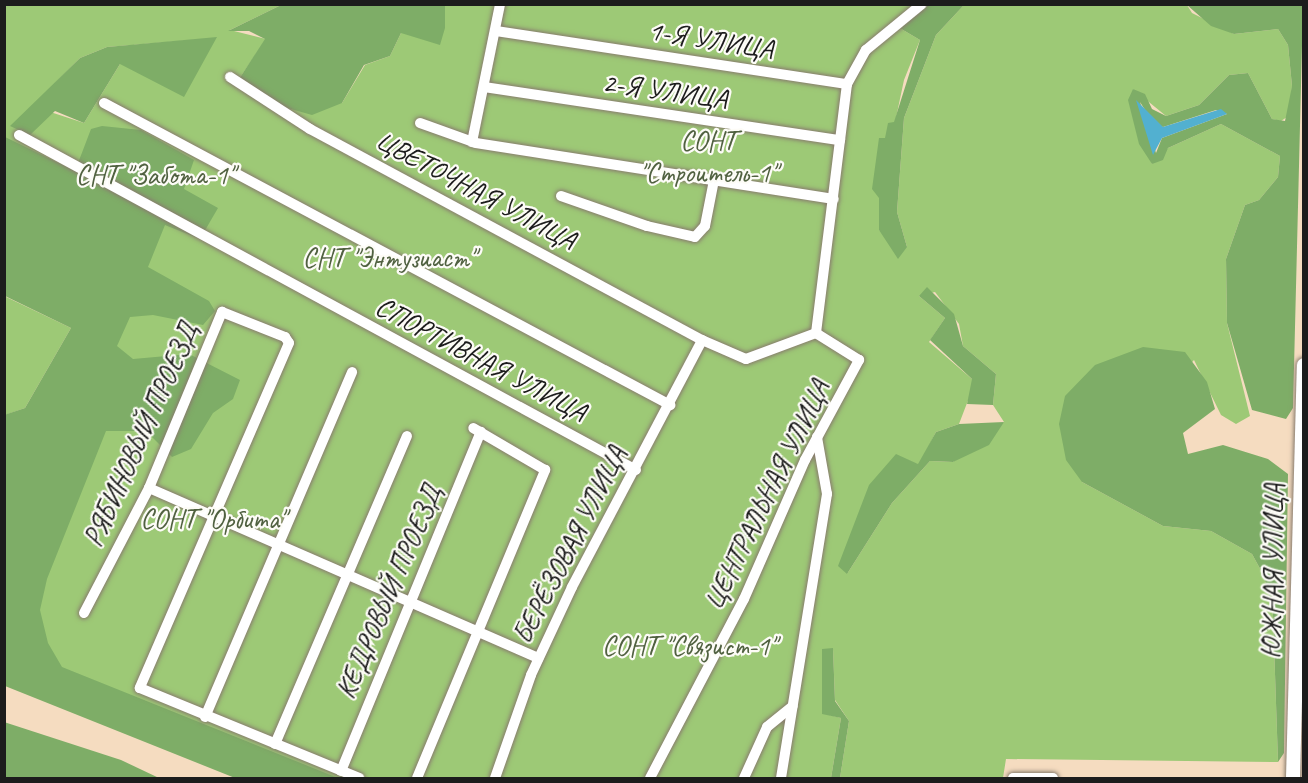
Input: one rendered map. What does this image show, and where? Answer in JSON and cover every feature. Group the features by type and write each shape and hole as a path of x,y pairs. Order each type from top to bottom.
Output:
{"main road":[{"name":"ЮЖНАЯ УЛИЦА","path":"1293,778 1299,760 1304,365"}],"street":[{"path":"472,142 500,4"},
{"path":"816,333 847,84 861,55 922,4"},
{"name":"1-Я УЛИЦА","path":"496,31 847,84"},
{"name":"ЦВЕТОЧНАЯ УЛИЦА","path":"230,77 310,129 702,340 746,359 816,333"},
{"name":"2-Я УЛИЦА","path":"484,87 840,140"},
{"path":"104,103 670,405"},
{"path":"420,123 472,142 834,199"},
{"name":"СПОРТИВНАЯ УЛИЦА","path":"19,135 636,470"},
{"path":"561,196 647,226 695,237 705,226 714,180"},
{"name":"РЯБИНОВЫЙ ПРОЕЗД","path":"84,613 149,488 222,312 259,326 289,343 213,514"},
{"name":"ЦЕНТРАЛЬНАЯ УЛИЦА","path":"650,778 744,599 817,437 859,360 816,333"},
{"name":"БЕРЁЗОВАЯ УЛИЦА","path":"495,778 539,658 702,340"},
{"path":"205,717 352,372"},
{"name":"КЕДРОВЫЙ ПРОЕЗД","path":"341,771 412,601 477,430 545,470 477,628"},
{"path":"275,744 346,571 407,436"},
{"path":"781,778 827,494 817,437"},
{"path":"149,488 279,541 477,628 539,658"},
{"path":"213,514 140,688 205,717 359,778"},
{"path":"417,778 477,628"},
{"path":"744,778 767,727 794,706"},
{"path":"1013,778 1053,778"}],"green space":[{"path":"5,5 281,5 230,30 266,39 239,79 342,103 365,65 390,56 401,33 445,28 445,5 928,5 898,27 920,40 904,80 879,198 879,230 907,247 897,212 904,118 936,35 964,5 1187,5 1192,13 1234,34 1278,29 1288,45 1292,86 1290,115 1281,121 1272,119 1248,73 1229,75 1199,105 1166,116 1133,89 1152,164 1168,148 1221,124 1280,156 1278,177 1259,200 1245,205 1226,259 1227,323 1250,416 1236,424 1221,415 1194,360 1082,482 1163,526 1211,531 1252,554 1264,576 1273,615 1278,762 1006,759 1003,778 840,778 849,721 835,700 833,649 822,649 822,713 841,718 831,778 337,778 5,650 4,505 87,316 5,271","holes":["216,38 120,64 84,123 32,106 80,58 107,47","935,292 959,324 963,346 996,374 993,405 1004,422 953,462 930,461 892,503 847,574 896,455 919,465 936,432 959,424 972,390 972,379 929,342 945,318 919,296"]},
{"path":"281,5 445,5 445,28 440,45 401,33 390,56 364,65 342,103 312,115 280,106 239,79 265,39 249,31 228,31"},
{"path":"928,5 964,5 936,35 904,118 897,212 907,247 898,259 879,230 879,198 872,189 879,138 885,138 888,123 894,122 920,40 898,27"},
{"path":"1187,5 1303,5 1293,408 1286,419 1252,410 1227,323 1226,259 1245,205 1259,200 1278,177 1280,156 1221,124 1168,148 1163,160 1152,164 1139,144 1128,100 1133,89 1145,94 1152,109 1166,116 1199,105 1229,75 1248,73 1272,119 1285,121 1292,86 1288,45 1278,29 1234,34 1211,26","holes":["1140,102 1154,124 1163,127 1216,110 1227,114 1162,138 1156,153"]},
{"path":"217,37 184,97 120,64 84,123 55,111 30,135 10,126 80,58 107,47"},
{"name":"СНТ \"Забота-1\"","path":"102,126 141,130 194,160 184,189 218,208 200,239 165,225 148,267 209,301 215,311 203,325 153,315 130,317 117,346 133,359 189,354 240,380 233,399 213,413 191,449 172,457 146,431 106,431 47,579 40,610 48,643 62,667 338,778 235,778 5,686 4,415 25,408 71,328 5,296 5,137 75,171 91,129"},
{"path":"927,287 954,314 963,346 996,374 993,405 967,404 972,379 930,340 945,318 919,296"},
{"path":"4,296 71,328 25,408 5,415"},
{"path":"1143,347 1185,352 1207,382 1215,409 1183,433 1188,454 1223,445 1268,459 1288,474 1284,753 1278,762 1273,615 1264,576 1252,554 1211,531 1163,526 1082,482 1066,460 1059,424 1065,396 1095,365"},
{"path":"1004,422 989,445 953,462 930,461 892,503 847,574 838,566 869,485 896,454 918,464 936,432 959,424"},
{"path":"833,648 835,701 849,721 840,778 831,778 841,718 822,714 822,649"},
{"path":"4,722 121,760 159,778 5,778"}],"water":[{"path":"1136,100 1163,127 1221,109 1227,114 1162,138 1153,155"}],"park label":[{"name":"СОНТ \"Строитель-1\"","path":"708,157"},
{"name":"СНТ \"Энтузиаст\"","path":"389,258"},
{"name":"СОНТ \"Орбита\"","path":"213,519"},
{"name":"СОНТ \"Связист-1\"","path":"689,646"}]}
